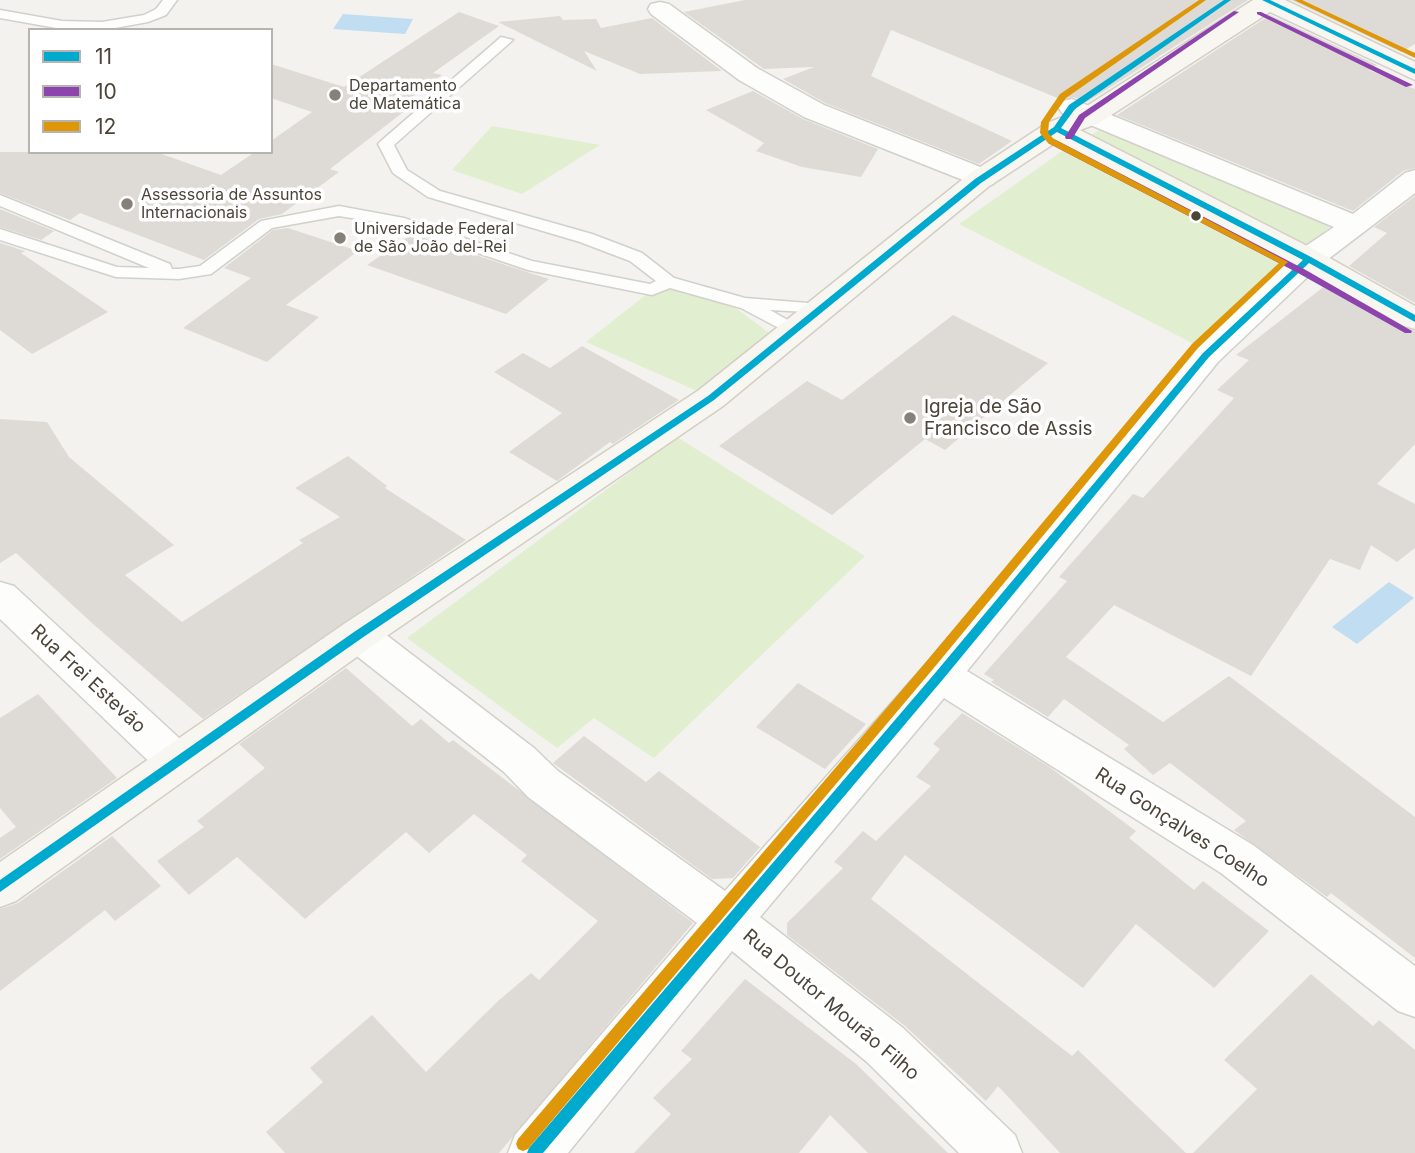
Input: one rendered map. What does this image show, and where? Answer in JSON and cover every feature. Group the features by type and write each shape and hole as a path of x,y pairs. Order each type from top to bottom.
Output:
{"main road":[{"path":"1073,117 1228,0"},
{"path":"0,887 358,635 711,398 983,177 1073,117 1268,0 1415,72"},
{"path":"1073,117 1308,259 1415,319"}],"street":[{"path":"660,9 748,74 814,111 983,177"},
{"path":"1073,117 1356,226"},
{"path":"534,1153 729,920 940,675 1206,355 1308,259 1356,226 1415,178"},
{"name":"Rua Frei Estevão","path":"0,596 176,761"},
{"name":"Rua Doutor Mourão Filho","path":"358,635 519,760 543,784 729,920 885,1045 996,1153"},
{"name":"Rua Gonçalves Coelho","path":"940,675 1237,859 1415,995"}],"lane":[{"path":"0,14 62,25 102,26 148,18 161,12 170,0"},
{"path":"506,40 386,144 401,173 434,194 586,238 636,257 668,282 807,320"},
{"path":"0,200 179,274"},
{"path":"0,234 51,253 116,272 179,274 205,270 267,224 339,211 398,221 528,265 652,290 668,282"},
{"path":"744,303 807,320"}],"green space":[{"path":"492,126 600,145 522,194 452,170"},
{"path":"1101,129 1335,223 1300,251 1088,137"},
{"path":"1068,147 1289,259 1196,345 959,224"},
{"path":"677,287 737,309 776,338 704,394 586,342 652,290"},
{"path":"677,437 865,556 654,758 594,718 557,748 407,638"}],"water":[{"path":"343,14 413,19 405,34 333,29"},
{"path":"1389,582 1414,598 1357,644 1332,627"}],"building":[{"path":"745,0 1248,0 1087,102 1073,97 1060,99 891,30 871,76 1012,141 979,164 825,103 783,79 814,67 764,69 684,12"},
{"path":"1291,0 1415,0 1415,44 1401,52"},
{"path":"459,12 499,26 433,73 442,75 404,103 411,106 330,169 339,172 282,214 259,219 204,260 80,213 70,220 0,193 0,152 162,154 221,175 252,154 273,154 273,140 312,112 273,99 273,65 344,87"},
{"path":"1270,15 1377,65 1369,70 1415,89 1415,168 1403,171 1353,211 1117,115"},
{"path":"560,16 563,20 596,19 601,28 652,18 722,71 640,74 584,51 597,71 498,22"},
{"path":"753,91 803,119 878,149 861,177 802,167 756,151 764,143 706,110"},
{"path":"1415,196 1415,303 1349,266 1387,233 1374,227"},
{"path":"0,209 54,231 41,240 0,227"},
{"path":"288,228 358,251 286,305 319,317 267,362 183,328 251,278 224,268 273,230"},
{"path":"412,234 549,279 506,314 367,265"},
{"path":"0,243 25,251 21,253 108,312 32,354 0,330"},
{"path":"1326,285 1403,328 1415,331 1415,444 1377,484 1415,504 1415,548 1397,562 1371,545 1360,570 1330,559 1251,676 1114,605 1066,657 1163,722 1229,676 1415,817 1415,958 1331,893 1327,897 1234,830 1246,821 1170,763 1153,775 1124,749 1129,745 1064,699 1048,717 991,682 994,680 984,674 1067,581 1059,577 1133,494 1143,498 1234,398 1217,390 1249,360 1236,355"},
{"name":"Igreja de São Francisco de Assis","path":"953,315 1048,363 945,450 925,439 832,515 719,446 807,381 842,400"},
{"path":"582,346 679,400 613,444 610,442 557,481 509,452 562,413 494,372 523,353 550,368"},
{"path":"0,419 47,422 69,457 174,545 125,575 182,622 303,543 299,540 340,517 295,488 348,456 387,486 385,488 466,540 203,719 16,553 0,563"},
{"path":"346,668 412,726 421,719 449,743 453,740 693,923 499,1153 285,1153 266,1132 323,1082 310,1068 372,1015 426,1072 498,1001 531,973 539,980 598,921 521,861 527,855 474,814 429,853 406,832 305,919 237,857 189,895 157,861 204,827 197,821 265,768 239,744"},
{"path":"798,683 866,724 825,769 756,727"},
{"path":"38,694 117,778 0,859 0,838 16,827 0,808 0,718"},
{"path":"962,713 1048,766 1136,831 1129,838 1194,890 1203,881 1269,931 1214,988 1136,924 1083,988 905,855 871,899 1072,1056 1078,1050 1186,1153 1060,1153 998,1086 986,1101 905,1026 787,935 787,923 843,868 834,862 863,831 876,841 931,786 916,777 940,749 933,744"},
{"path":"584,736 646,782 659,771 760,847 733,878 712,879 553,763"},
{"path":"112,836 161,886 115,921 105,910 0,991 0,909 18,903"},
{"path":"1311,974 1373,1026 1379,1020 1415,1050 1415,1153 1193,1153 1257,1089 1224,1060"},
{"path":"745,979 856,1064 948,1153 868,1153 830,1115 799,1153 634,1153 671,1114 653,1098 692,1059 681,1051"}],"transit line":[{"name":"12","path":"523,1144 929,666 1195,346 1284,262 1051,141 1044,133 1045,122 1063,96 1203,0"},
{"name":"11","path":"0,887 358,635 711,398 978,181 1057,129 1072,107 1228,0"},
{"name":"11","path":"1265,0 1415,72"},
{"name":"12","path":"1297,0 1415,56"},
{"name":"10","path":"1069,137 1082,117 1236,12"},
{"name":"10","path":"1259,13 1409,85"},
{"name":"11","path":"1057,129 1308,259 1415,319"},
{"name":"10","path":"1051,141 1301,271 1408,331"},
{"name":"11","path":"534,1153 940,675 1206,355 1308,259"}],"place":[{"name":"Departamento de Matemática","path":"335,95"},
{"name":"Assessoria de Assuntos Internacionais","path":"127,204"},
{"name":"Universidade Federal de São João del-Rei","path":"340,238"},
{"name":"Igreja de São Francisco de Assis","path":"910,418"}]}
